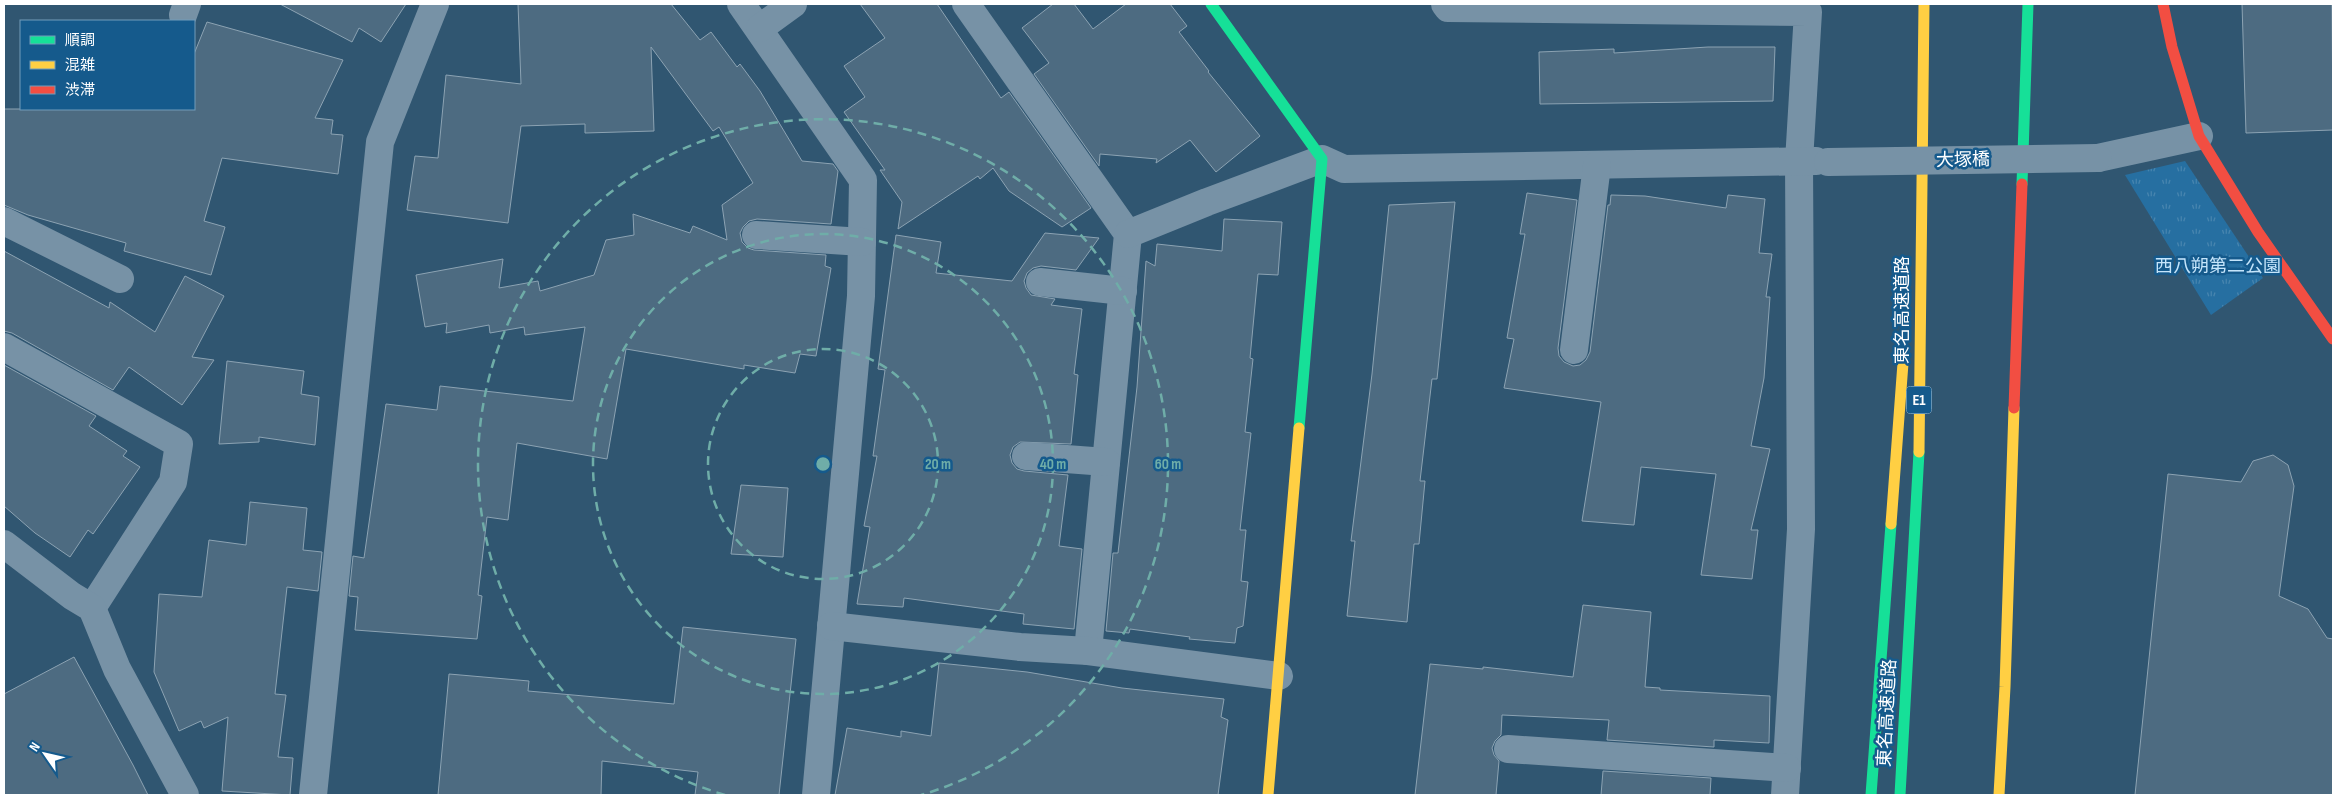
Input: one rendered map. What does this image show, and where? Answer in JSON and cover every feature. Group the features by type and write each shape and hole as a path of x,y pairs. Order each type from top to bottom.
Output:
{"main road":[{"path":"1210,4 1322,159 1268,795"},
{"name":"東名高速道路","path":"1900,795 1919,458 1921,131 1924,4"},
{"path":"1998,795 2006,677 2028,4"},
{"path":"2163,4 2172,47 2199,136 2258,232 2333,339"},
{"path":"1909,280 1921,131"},
{"path":"1870,795 1904,350"}],"street":[{"path":"314,795 380,142 435,4"},
{"path":"741,4 760,28 863,180 860,296 816,795"},
{"path":"760,28 793,4"},
{"path":"966,4 1128,234 1088,651"},
{"path":"1445,4 1448,8 1808,12 1799,161 1801,529 1785,795"},
{"name":"大塚橋","path":"1322,159 1344,169 2098,158 2199,136"},
{"path":"1128,234 1322,159"},
{"path":"1574,350 1597,165"},
{"path":"4,220 120,279"},
{"path":"756,235 862,242"},
{"path":"1040,282 1122,291"},
{"path":"4,347 178,444 173,482 92,608"},
{"path":"1026,456 1106,462"},
{"path":"4,544 72,596 92,608 117,668 185,795"},
{"path":"831,626 1001,646 1088,651 1278,676"},
{"path":"1508,749 1787,768"}],"green space":[{"name":"西八朔第二公園","path":"2185,161 2263,278 2211,315 2125,175"}],"building":[{"path":"280,4 406,4 381,42 359,28 352,42"},
{"path":"518,4 671,4 700,40 711,32 737,67 740,64 760,91 802,161 833,164 838,171 831,224 757,219 749,221 740,233 742,242 748,248 754,250 826,255 825,266 831,268 816,356 800,354 795,373 744,365 744,369 626,349 607,459 517,443 508,520 487,517 478,595 482,596 477,639 355,630 358,597 349,596 353,556 364,558 386,404 437,410 440,386 573,401 585,327 525,335 524,327 490,333 489,325 446,333 447,323 425,327 416,275 503,259 499,288 538,281 540,291 594,275 606,240 634,235 633,214 690,233 693,226 727,240 722,205 753,183 719,127 713,131 651,47 654,131 585,133 585,124 521,126 508,223 407,210 415,156 438,158 446,75 521,84"},
{"path":"860,4 937,4 1001,98 1009,92 1091,208 1062,227 1009,191 993,168 980,179 978,176 898,229 902,202 880,170 885,170 844,112 865,97 844,66 885,38"},
{"path":"1053,4 1074,4 1093,29 1126,4 1170,4 1187,26 1179,32 1208,72 1260,136 1216,172 1190,140 1156,163 1157,159 1100,154 1099,166 1034,74 1049,63 1022,28"},
{"path":"2242,4 2332,4 2333,130 2246,133"},
{"path":"207,22 343,60 315,118 333,120 331,134 343,135 338,174 222,158 204,221 225,227 211,275 124,251 126,243 28,215 4,205 4,109 195,110 195,52"},
{"path":"1708,47 1775,47 1773,101 1540,104 1539,52 1614,49 1614,53"},
{"path":"1527,193 1577,200 1558,348 1559,356 1564,362 1573,366 1580,365 1586,360 1590,352 1608,205 1610,205 1611,195 1645,196 1726,208 1728,195 1765,199 1759,253 1772,254 1766,297 1770,297 1764,378 1751,446 1770,449 1751,530 1758,530 1752,579 1701,575 1716,474 1641,467 1634,525 1582,521 1601,402 1504,388 1514,339 1507,338 1525,234 1520,234"},
{"path":"1455,202 1437,379 1432,379 1420,481 1425,481 1419,544 1414,544 1407,622 1347,616 1355,541 1351,541 1372,374 1389,205"},
{"path":"1224,219 1282,222 1278,275 1258,274 1250,358 1253,359 1245,432 1251,433 1240,530 1246,530 1241,581 1248,582 1243,626 1237,628 1235,643 1189,639 1190,637 1130,629 1129,633 1106,631 1113,553 1118,553 1137,387 1146,261 1155,266 1157,244 1222,251"},
{"path":"1045,233 1099,238 1076,270 1041,266 1033,268 1027,273 1024,281 1031,295 1055,299 1051,305 1082,309 1074,374 1078,375 1071,444 1020,442 1013,447 1010,455 1012,463 1017,469 1068,475 1059,546 1082,549 1074,629 1023,624 1024,614 904,598 903,607 857,604 870,527 864,526 877,456 873,456 885,370 878,369 896,235 941,242 936,273 1012,281"},
{"path":"4,251 109,308 110,302 155,332 185,276 224,296 192,357 214,360 182,405 129,367 113,390 12,333 4,331"},
{"path":"227,361 304,371 301,394 319,397 315,445 259,437 259,442 219,444"},
{"path":"4,365 96,416 89,426 127,451 123,456 140,467 93,534 88,530 70,557 35,533 4,506"},
{"path":"2273,455 2288,465 2294,486 2279,596 2308,609 2327,638 2333,639 2333,795 2135,795 2168,474 2241,482 2253,461"},
{"path":"741,485 788,488 783,557 731,554"},
{"path":"250,502 307,508 303,550 322,552 318,591 287,587 275,694 286,695 278,757 293,758 290,795 222,791 228,717 204,728 201,721 179,731 154,672 159,594 202,597 209,540 246,545"},
{"path":"1583,605 1651,612 1645,687 1660,688 1660,690 1770,696 1769,743 1714,740 1714,747 1607,740 1609,720 1502,715 1501,735 1495,741 1492,748 1494,755 1499,761 1496,795 1415,795 1430,664 1483,669 1483,667 1573,677"},
{"path":"683,627 796,639 779,795 695,795 698,772 602,761 601,795 438,795 449,674 529,681 528,691 674,704"},
{"path":"74,657 148,795 4,795 4,694"},
{"path":"939,663 1027,672 1122,688 1224,699 1221,717 1228,720 1218,795 835,795 847,728 901,737 901,731 931,736"},
{"path":"1603,771 1711,778 1710,795 1601,795"}],"traffic: fast":[{"path":"1211,4 1322,159 1299,428"},
{"path":"2022,184 2028,4"},
{"path":"1900,795 1919,452"},
{"path":"1871,795 1891,524"}],"traffic: slow":[{"path":"1919,452 1924,4"},
{"path":"1891,524 1903,363"},
{"path":"1999,795 2005,687 2014,408"},
{"path":"1268,795 1299,428"}],"traffic: jam":[{"path":"2163,4 2172,47 2199,136 2258,232 2333,339"},
{"path":"2014,408 2022,184"}]}
